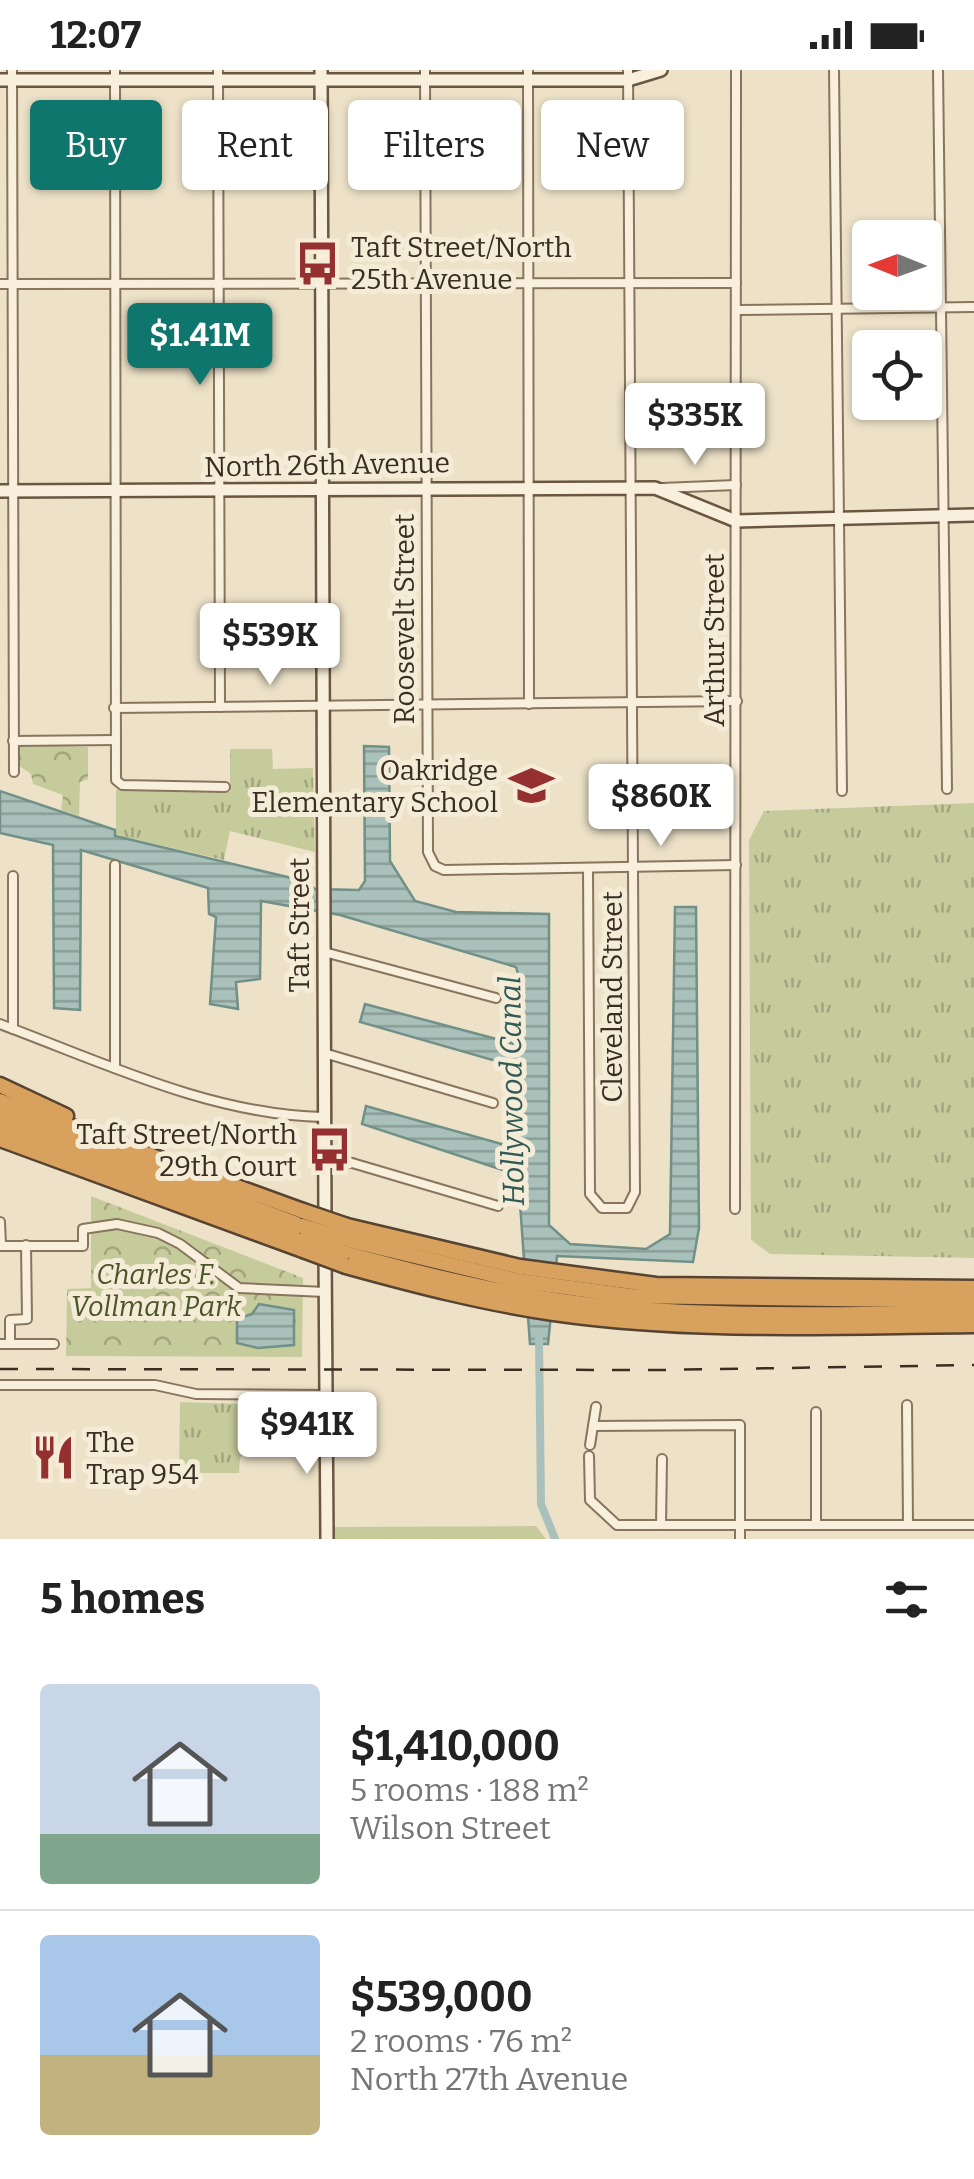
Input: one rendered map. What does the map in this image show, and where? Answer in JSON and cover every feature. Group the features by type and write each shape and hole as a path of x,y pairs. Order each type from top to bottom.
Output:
{"highway":[{"path":"0,1085 303,1232"},
{"path":"0,1101 101,1137"},
{"path":"0,1112 303,1232"},
{"path":"0,1126 346,1246 520,1287 729,1327 974,1325"},
{"path":"0,1142 346,1246 427,1289 520,1287 687,1312 974,1313"},
{"path":"559,1294 974,1288"},
{"path":"559,1294 704,1300 974,1301"}],"street":[{"path":"14,772 6,491 13,284 8,77 628,75 661,70"},
{"name":"Arthur Street","path":"735,1209 736,70"},
{"path":"834,70 842,791"},
{"path":"938,70 939,220"},
{"path":"114,75 116,780 122,784 225,788"},
{"path":"218,75 220,706"},
{"name":"Taft Street","path":"321,75 327,1539"},
{"name":"Roosevelt Street","path":"426,75 428,852 435,866 444,870 588,869"},
{"path":"528,75 529,704"},
{"name":"Cleveland Street","path":"588,869 590,1194 596,1204 627,1208 633,1203 634,869 628,75"},
{"path":"0,284 736,283"},
{"path":"942,308 974,307"},
{"path":"737,310 852,309"},
{"path":"940,310 947,789"},
{"name":"North 26th Avenue","path":"6,491 633,489 736,485"},
{"name":"North 26th Avenue","path":"655,488 736,521 974,515"},
{"path":"114,708 737,701"},
{"path":"12,741 116,740"},
{"path":"588,869 736,865"},
{"path":"115,866 115,1068"},
{"path":"13,876 13,1029"},
{"path":"324,952 496,998"},
{"path":"0,1024 115,1068 249,1106 323,1117"},
{"path":"324,1053 492,1102"},
{"path":"324,1155 498,1206"},
{"path":"0,1222 0,1246 82,1246 83,1228 116,1224 158,1233 180,1244 239,1288 325,1292"},
{"path":"26,1246 26,1320 10,1320 5,1344 54,1344"},
{"path":"0,1385 155,1385 208,1394 326,1396"},
{"path":"907,1406 908,1524"},
{"path":"590,1445 596,1407"},
{"path":"816,1412 816,1523"},
{"path":"593,1426 740,1425 740,1539"},
{"path":"589,1456 590,1500 601,1515 617,1525 974,1525"},
{"path":"661,1525 662,1459"}],"green space":[{"path":"17,745 88,747 88,779 80,782 79,816 61,810 63,795 33,784 31,774 18,765"},
{"path":"230,749 272,749 273,769 313,768 315,852 230,831 224,860 116,835 116,790 230,792"},
{"path":"974,803 974,1258 770,1254 751,1240 749,840 764,811"},
{"name":"Charles F. Vollman Park","path":"91,1196 303,1278 302,1357 66,1356 67,1289 91,1288"},
{"path":"180,1402 307,1406 307,1447 251,1447 240,1458 239,1473 179,1473"},
{"path":"536,1526 546,1539 334,1539 334,1527"}],"water":[{"path":"364,746 389,747 390,861 415,901 456,912 549,914 549,1225 570,1244 646,1249 670,1234 675,907 696,907 699,1228 693,1262 557,1256 548,1344 530,1344 518,1175 362,1124 366,1106 505,1145 519,1142 517,1067 360,1022 365,1004 515,1044 520,981 516,967 340,915 261,901 260,979 236,982 238,1009 210,1004 216,917 209,914 208,888 81,850 80,1010 54,1008 53,845 0,833 0,791 115,830 115,836 304,881 315,889 359,890 365,881"},
{"path":"259,1304 294,1310 294,1345 258,1348 237,1343 237,1319 252,1314"}],"waterway":[{"name":"Hollywood Canal","path":"539,1337 541,1504 555,1539"}],"railway":[{"path":"0,1369 659,1370 974,1365"}],"place":[{"name":"Taft Street/North 25th Avenue","path":"318,263"},
{"name":"Oakridge Elementary School","path":"531,786"},
{"name":"Taft Street/North 29th Court","path":"330,1150"},
{"name":"The Trap 954","path":"53,1458"}]}
